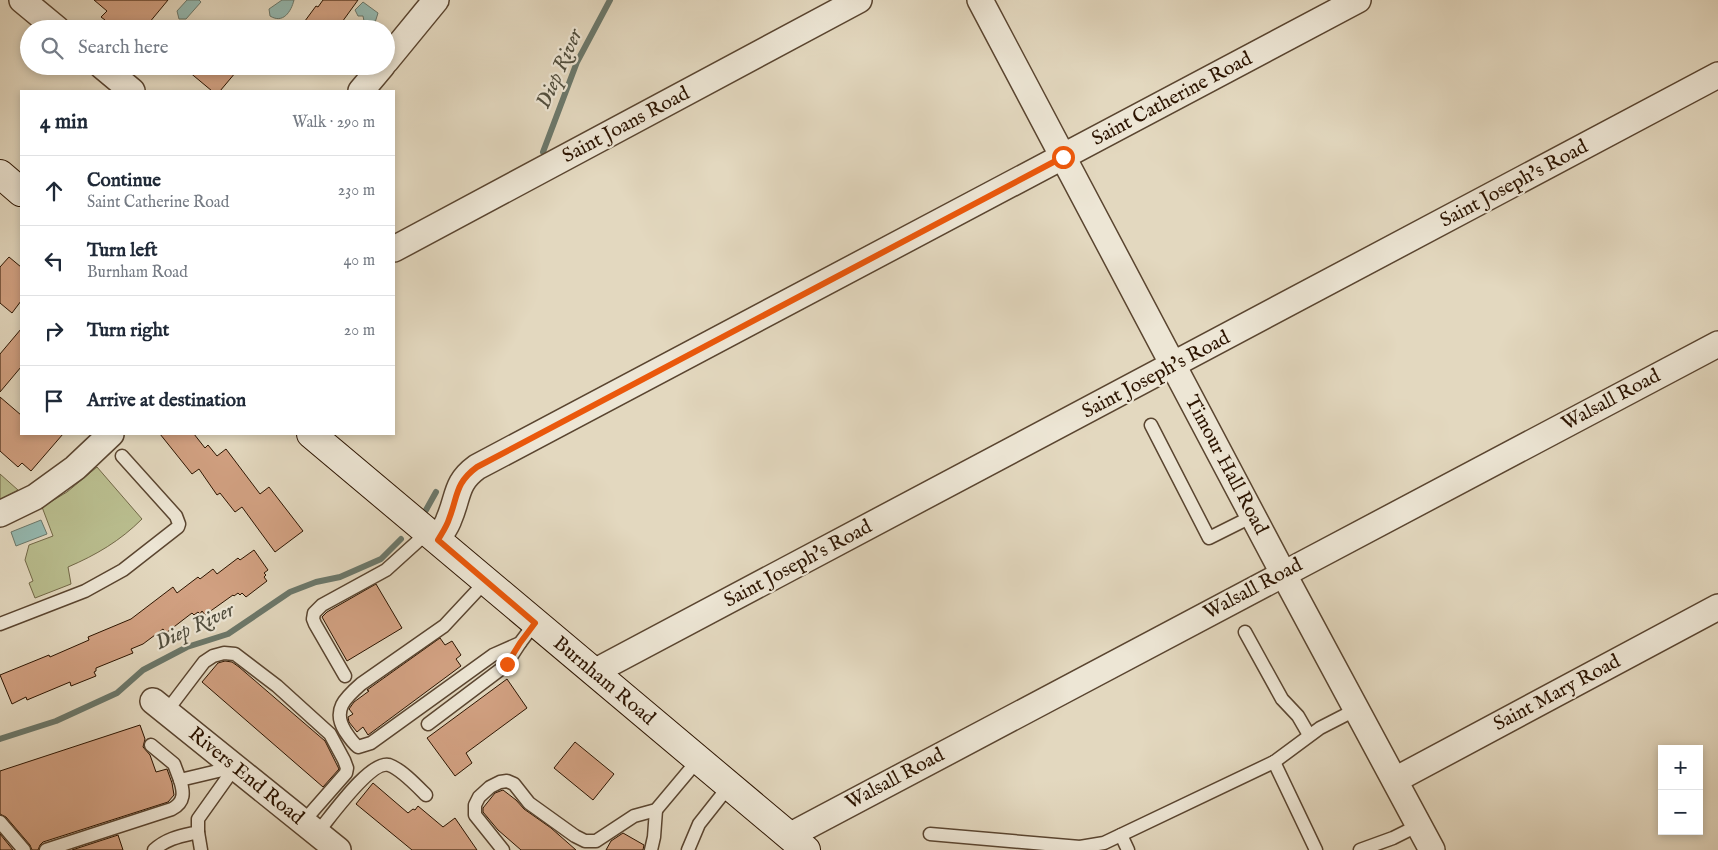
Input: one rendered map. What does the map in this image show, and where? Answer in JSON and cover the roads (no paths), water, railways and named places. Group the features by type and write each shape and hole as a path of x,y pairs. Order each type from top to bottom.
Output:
{"street":[{"path":"22,0 46,20"},
{"name":"Saint Joans Road","path":"395,248 859,0"},
{"name":"Timour Hall Road","path":"980,0 1283,573 1432,850"},
{"name":"Saint Catherine Road","path":"422,528 449,521 460,484 467,474 477,467 1358,0"},
{"path":"395,48 426,4"},
{"path":"113,75 131,90"},
{"path":"362,90 374,75"},
{"name":"Saint Joseph's Road","path":"594,672 1718,76"},
{"path":"0,174 20,191"},
{"name":"Walsall Road","path":"797,843 1283,573 1718,344"},
{"path":"0,514 35,497 75,468 110,435"},
{"name":"Burnham Road","path":"312,435 486,581 527,633 594,672 797,843"},
{"name":"Saint Mary Road","path":"1395,780 1718,607"},
{"name":"Rivers End Road","path":"160,706 338,850"}],"lane":[{"path":"1151,425 1209,538 1253,516"},
{"path":"0,624 85,591 123,570 178,528 179,524 176,516 122,456"},
{"path":"345,676 315,624 314,613 322,605 386,570 422,528"},
{"path":"486,581 444,626 351,692 343,703 340,712 340,722 352,742 358,747 364,747 372,743 493,655 527,633"},
{"path":"1245,632 1282,699 1298,716 1309,735"},
{"path":"428,724 505,666 527,633"},
{"path":"160,706 204,662 213,656 224,653 235,654 277,686 330,734 347,768 346,773 310,828"},
{"path":"930,834 1080,847 1104,843 1274,762 1309,735 1357,709"},
{"path":"46,850 178,806 182,800 183,790 174,764 151,745"},
{"path":"503,850 474,815 474,805 479,797 490,787 500,782 514,784 529,803 575,836 585,841 596,841 634,816 656,810 698,760"},
{"path":"1274,762 1316,850"},
{"path":"310,828 365,775 380,765 395,768 426,794"},
{"path":"180,780 235,767"},
{"path":"201,850 198,819 235,767"},
{"path":"688,850 699,824 729,786"},
{"path":"651,850 656,810"},
{"path":"0,822 24,850"},
{"path":"1360,850 1393,838 1419,825"},
{"path":"154,850 169,839 198,832"},
{"path":"1121,835 1128,850"}],"water":[{"path":"187,0 199,0 201,2 186,19 179,19 177,11"},
{"path":"282,0 294,0 289,12 279,19 270,16 269,9"},
{"path":"363,2 378,13 376,20 364,20 363,16 358,16 355,10"},
{"path":"41,520 47,534 16,546 11,532"}],"waterway":[{"name":"Diep River","path":"543,152 577,62 610,0"},
{"name":"Diep River","path":"426,510 436,492"},
{"name":"Diep River","path":"0,739 56,721 117,693 143,670 187,647 228,634 290,592 316,582 340,577 381,559 401,539"}]}
